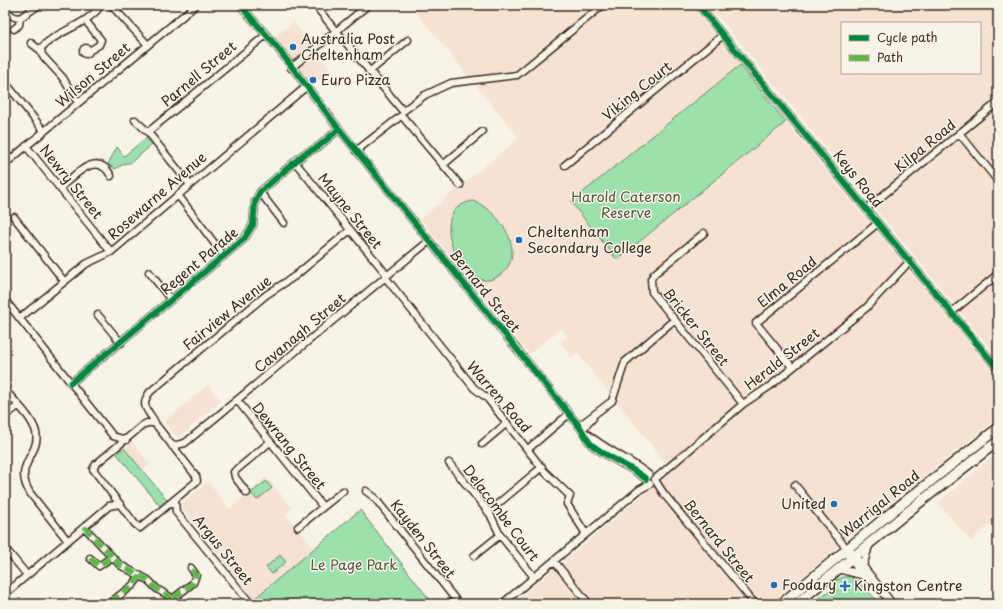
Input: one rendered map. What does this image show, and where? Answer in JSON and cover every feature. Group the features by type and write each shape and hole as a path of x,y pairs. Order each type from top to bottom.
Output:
{"highway":[{"name":"Warrigal Road","path":"781,604 998,428"},
{"name":"Warrigal Road","path":"796,604 998,441"}],"main road":[{"path":"863,565 869,544"},
{"path":"847,549 863,575"},
{"path":"853,558 863,565 873,582 892,604"},
{"path":"840,569 863,575 873,582"}],"street":[{"path":"5,10 14,17 20,18 39,5"},
{"path":"40,50 51,39 85,20 101,5"},
{"path":"111,5 148,45"},
{"name":"Wilson Street","path":"5,164 196,5"},
{"name":"Bernard Street","path":"240,5 580,428 600,445 630,460 651,479 755,604"},
{"path":"315,5 460,185"},
{"path":"291,68 368,5"},
{"path":"356,151 425,95 451,83 517,75 603,5"},
{"name":"Keys Road","path":"698,5 998,369"},
{"path":"14,29 19,25 20,18"},
{"path":"85,20 101,40 99,45 89,51"},
{"name":"Viking Court","path":"565,165 723,35"},
{"name":"Parnell Street","path":"148,132 264,36"},
{"path":"369,72 408,40"},
{"path":"31,44 40,50 42,55 80,102"},
{"path":"5,82 44,131"},
{"name":"Rosewarne Avenue","path":"20,318 86,264 111,252 305,87"},
{"path":"5,94 11,89"},
{"name":"Kilpa Road","path":"866,208 998,102"},
{"path":"135,120 148,132 190,185"},
{"path":"284,222 260,192 306,153 318,147 339,129"},
{"path":"443,165 482,132"},
{"path":"960,133 998,181"},
{"name":"Newry Street","path":"26,146 111,252"},
{"name":"Mayne Street","path":"295,162 386,276"},
{"path":"60,188 90,165 103,166 111,176"},
{"name":"Regent Parade","path":"71,383 121,343 250,233 254,221 255,202 260,192"},
{"path":"178,196 224,256"},
{"path":"14,218 64,282"},
{"name":"Elma Road","path":"792,367 756,323 878,223"},
{"name":"Fairview Avenue","path":"143,425 147,418 145,399 152,390 266,295 295,276 350,230"},
{"name":"Bricker Street","path":"704,233 652,277 653,294 743,404"},
{"name":"Cavanagh Street","path":"180,456 186,443 429,240"},
{"name":"Herald Street","path":"651,479 663,471 743,404 866,308 910,261"},
{"path":"149,272 171,300"},
{"path":"952,312 998,274"},
{"name":"Warren Road","path":"386,276 474,388 487,398 542,467 570,496 567,504 586,534"},
{"path":"5,300 113,436 114,449"},
{"path":"98,315 121,343"},
{"path":"580,428 614,398 623,364 674,320"},
{"path":"5,390 32,424 36,437 35,446 25,466 24,475 26,485 30,493 68,541"},
{"name":"Dewrang Street","path":"237,400 323,507"},
{"path":"5,416 18,406"},
{"path":"147,411 156,426 196,476 197,481 165,509 140,528 112,496 93,470 96,464 143,425 151,423 156,426"},
{"path":"528,449 569,414"},
{"path":"482,444 507,423"},
{"path":"113,436 126,440"},
{"path":"247,493 234,477 234,472 270,442"},
{"name":"Cavanagh Street","path":"172,446 186,443"},
{"name":"Delacombe Court","path":"449,463 488,512 500,535 534,577"},
{"path":"488,512 542,467"},
{"path":"502,604 651,479"},
{"path":"795,485 847,549"},
{"path":"298,527 344,491"},
{"name":"Kayden Street","path":"366,491 374,497 460,604"},
{"path":"109,506 112,496"},
{"name":"Argus Street","path":"175,500 176,512 251,604"},
{"path":"5,594 109,506 120,504"},
{"name":"Argus Street","path":"165,509 176,512"},
{"path":"84,527 120,564 140,576 159,591 174,598 182,604"},
{"path":"474,556 500,535"},
{"path":"5,548 27,575"},
{"path":"90,558 99,566 112,557"},
{"path":"554,561 589,604"},
{"path":"174,598 193,583 196,575 191,568"},
{"path":"111,602 133,585 140,576"}],"shaded area":[{"path":"410,5 691,5 740,65 571,202 617,260 786,122 998,378 998,418 876,515 772,604 512,604 672,471 577,353 571,357 560,342 567,337 562,328 529,354 420,219 519,138"},
{"path":"706,5 998,5 998,358 726,26"},
{"path":"293,22 331,70 312,85 274,38"},
{"path":"208,385 221,401 178,438 164,422"},
{"path":"132,442 150,464 143,470 124,448"},
{"path":"998,452 998,517 971,541 938,503"},
{"path":"266,477 292,508 286,514 314,548 254,599 182,508 181,504 208,482 230,509"}],"green space":[{"name":"Harold Caterson Reserve","path":"740,65 786,122 617,260 571,202"},
{"path":"146,138 152,145 130,163 126,163 115,169 108,164 117,147 124,156"},
{"path":"473,201 494,215 503,225 509,236 512,248 511,260 506,270 495,278 483,280 471,274 461,263 453,248 449,233 450,218 458,207"},
{"path":"124,448 167,500 160,506 117,454"},
{"path":"266,481 272,488 257,500 251,493"},
{"name":"Le Page Park","path":"360,510 433,604 258,604 254,599"},
{"path":"280,555 286,562 272,574 266,567"},
{"name":"Kingston Centre","path":"846,576 854,578 881,604 811,604 833,588 834,581"}],"marked path":[{"path":"84,527 120,565 148,580 157,589 182,604"},
{"path":"90,558 99,566 112,557"},
{"path":"174,598 193,583 196,575 191,568"},
{"path":"111,602 133,585 140,576"}],"cycle path":[{"path":"240,5 276,46 339,129 579,426 589,442 597,449 646,479"},
{"path":"698,5 998,369"},
{"path":"71,383 244,239 253,225 255,202 260,192 304,154 318,147 339,129"}],"place":[{"name":"Australia Post Cheltenham","path":"293,47"},
{"name":"Euro Pizza","path":"313,80"},
{"name":"Cheltenham Secondary College","path":"519,240"},
{"name":"United","path":"834,504"},
{"name":"Foodary","path":"774,585"},
{"name":"Kingston Centre","path":"845,586"}]}
